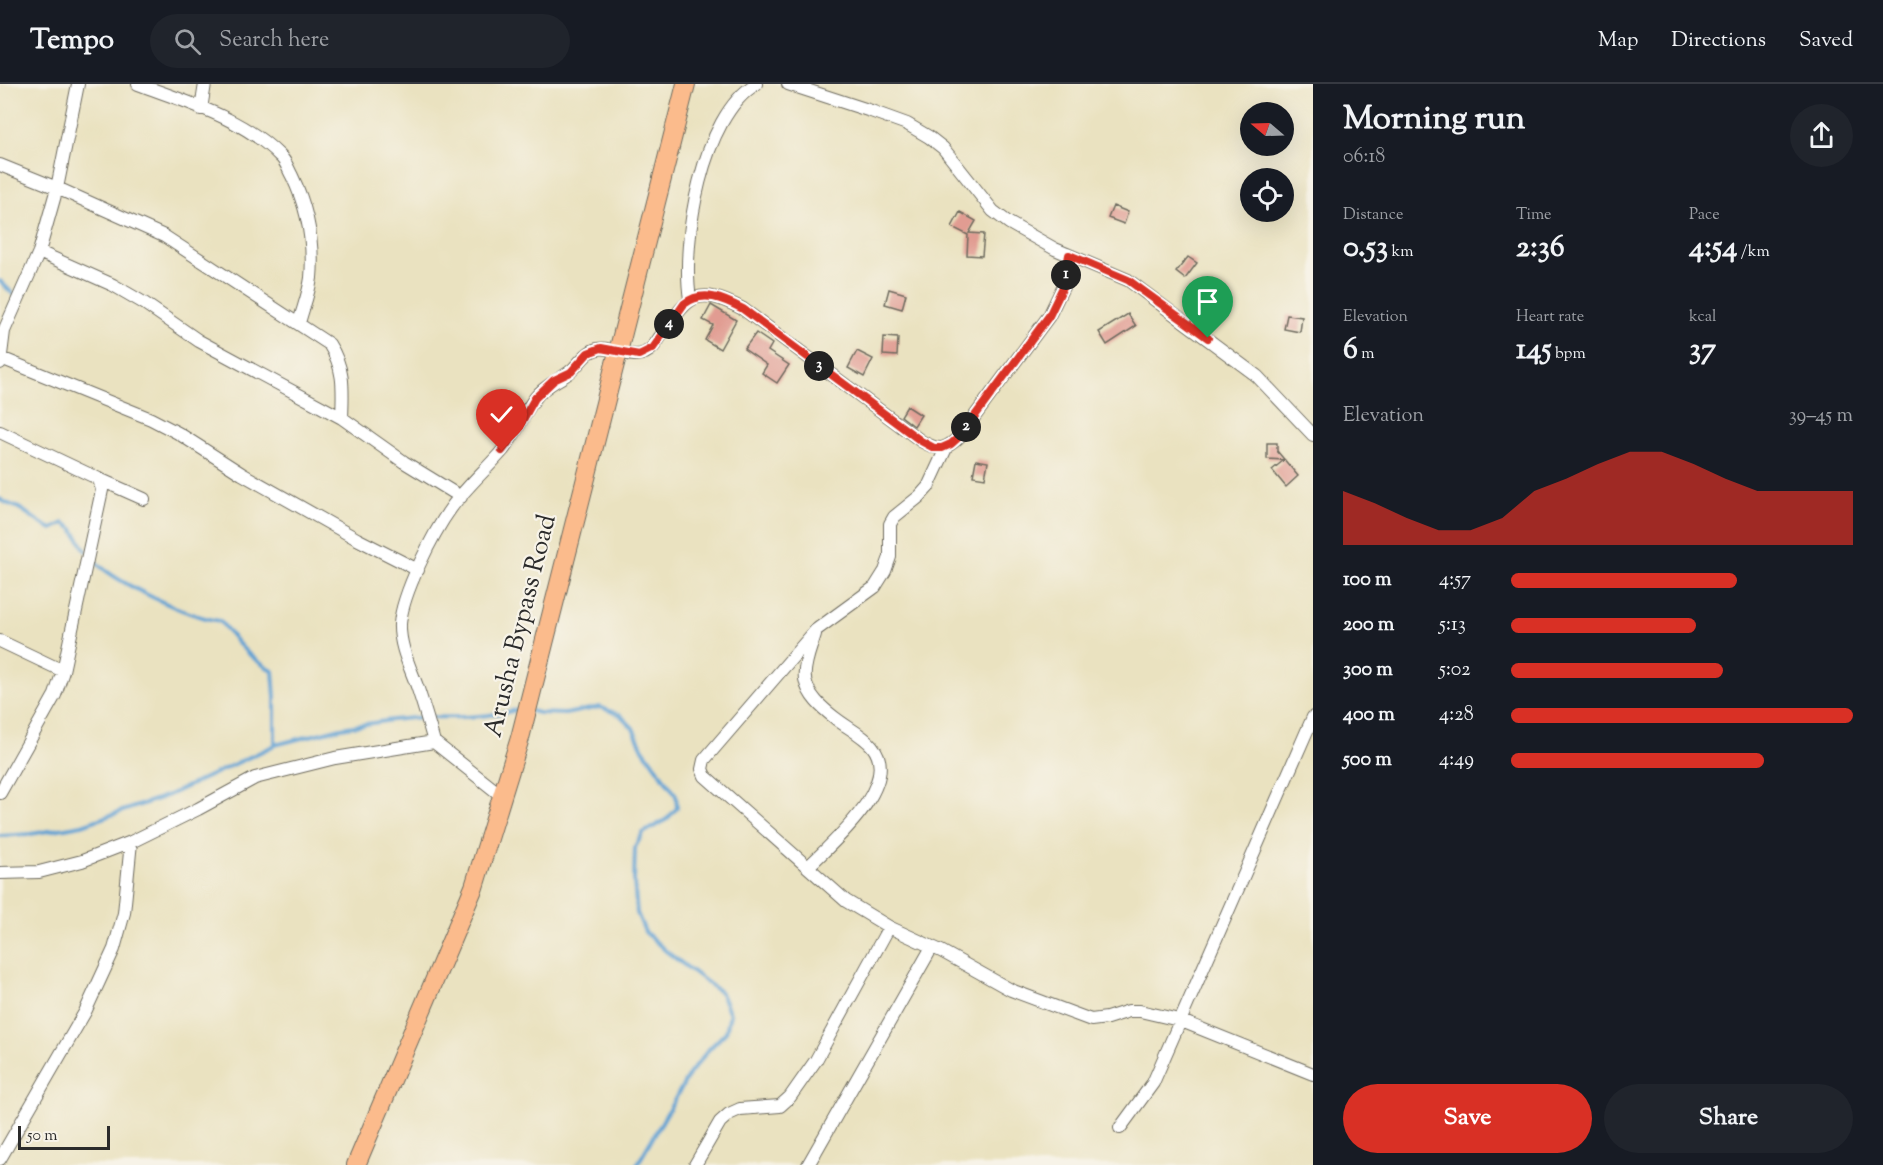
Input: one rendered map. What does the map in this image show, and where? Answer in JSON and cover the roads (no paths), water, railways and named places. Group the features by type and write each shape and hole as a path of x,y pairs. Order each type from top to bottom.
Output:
{"main road":[{"name":"Arusha Bypass Road","path":"356,1165 474,887 520,738 529,695 686,84"}],"street":[{"path":"0,363 4,332 39,252 57,188 78,84"},
{"path":"138,84 251,132 283,158 296,183 308,216 311,276 298,323"},
{"path":"201,109 205,84"},
{"path":"690,299 687,260 690,228 699,186 714,138 734,103 756,84"},
{"path":"788,84 871,111 920,131 943,148 993,211 1023,232 1128,280 1257,376 1313,435"},
{"path":"0,165 164,236 329,344 342,370 342,418"},
{"path":"39,252 113,285 144,303 199,341 342,418 404,462 460,497"},
{"path":"1069,255 1063,287 1049,316 960,436 947,447 928,487 890,524 890,557 875,587 816,630 704,760 702,769 705,776 846,901 889,927 932,947 1011,990 1092,1020 1129,1011 1140,1011 1179,1020 1313,1074"},
{"path":"502,796 434,742 401,641 400,624 404,604 418,570 443,521 460,497 502,451 541,391 554,380 571,372 594,350 601,348 639,355 646,353 653,348 678,311 690,299 714,296 743,309 921,441 934,448 947,447"},
{"path":"1,358 151,419 178,433 251,480 418,570"},
{"path":"0,432 144,499"},
{"path":"0,793 55,695 63,671 102,490 99,479"},
{"path":"809,866 859,814 872,794 880,770 879,760 872,746 825,710 807,685 805,667 816,630"},
{"path":"0,641 63,671"},
{"path":"1120,1128 1153,1083 1313,717"},
{"path":"0,873 39,872 82,861 131,842 255,778 335,758 434,742"},
{"path":"0,1159 85,1012 114,949 124,913 131,842"},
{"path":"695,1165 720,1122 729,1114 740,1109 780,1106 790,1097 816,1060 889,927"},
{"path":"808,1165 932,947"}],"waterway":[{"path":"0,281 16,297"},
{"path":"0,499 52,529 64,523 73,529 86,551"},
{"path":"91,557 115,577 132,587 189,613 220,621 249,654 273,671 275,745"},
{"path":"531,711 565,714 600,707 620,715 633,728 643,749 676,795 677,808 667,819 643,833 635,847 634,881 637,913 645,932 667,952 721,993 730,1014 726,1032 690,1073 637,1165"},
{"path":"431,717 499,714 521,709"},
{"path":"0,836 31,834 82,825 169,795 275,745 341,728 423,717"}]}
